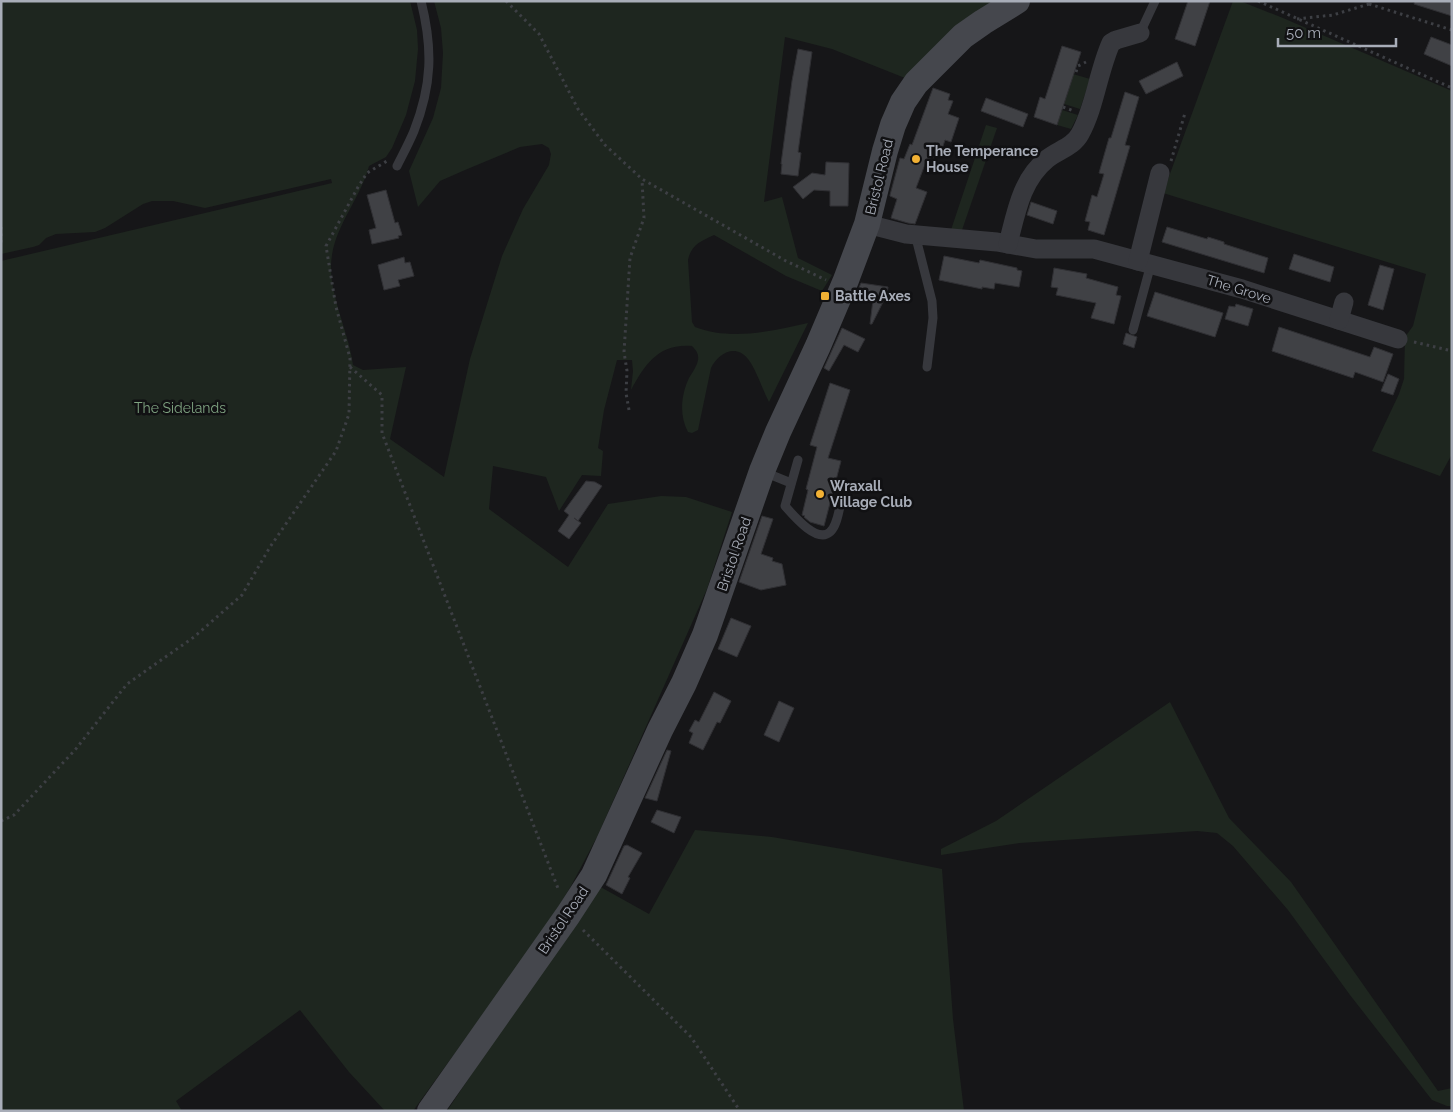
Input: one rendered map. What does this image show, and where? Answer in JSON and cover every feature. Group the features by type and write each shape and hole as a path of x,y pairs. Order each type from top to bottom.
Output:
{"main road":[{"name":"Bristol Road","path":"430,1111 594,875 660,730 706,635 762,471 787,410 818,346 867,224 885,151 903,102 916,83 963,36 1017,1"}],"street":[{"path":"1008,244 1019,200 1027,182 1047,159 1066,148 1079,135 1108,72 1110,46 1113,42 1140,33"},
{"path":"1145,263 1153,179"},
{"name":"The Grove","path":"867,224 896,232 1047,250 1094,249 1242,289 1398,339"},
{"path":"1338,320 1344,302"}],"lane":[{"path":"397,166 424,101 428,76 430,53 421,1"},
{"path":"1140,33 1155,1"},
{"path":"915,234 932,301 934,318 927,367"},
{"path":"1133,330 1145,263"},
{"path":"798,460 786,506 803,526 820,535 826,535 831,532 835,525 841,502"},
{"path":"762,471 792,483"}],"path":[{"path":"506,1 539,34 578,109 605,145 642,179 786,261 843,286"},
{"path":"1258,1 1452,88"},
{"path":"1297,20 1332,15 1369,2 1452,30"},
{"path":"1153,179 1166,175 1185,114"},
{"path":"1,821 14,815 75,750 127,684 194,637 242,596 270,547 336,451 349,414 350,358 336,307 326,246 367,173 404,150"},
{"path":"629,410 626,393 627,371 624,352 630,258 644,218 642,179"},
{"path":"1,227 1,245"},
{"path":"1398,339 1452,351"},
{"path":"350,367 382,395 382,433 568,915 691,1038 740,1111"}],"green space":[{"name":"The Sidelands","path":"1,1 410,1 417,30 418,49 415,81 406,115 392,148 386,157 369,166 361,188 339,232 332,255 332,282 353,365 363,370 406,367 390,439 444,477 470,359 502,256 523,209 549,165 551,154 549,148 542,144 520,147 440,181 418,207 409,171 433,118 441,88 443,53 441,28 434,1 998,1 905,78 832,49 785,37 764,202 782,197 798,258 832,275 822,291 786,276 714,235 694,247 688,260 692,322 695,327 709,331 737,334 808,323 769,402 748,359 738,352 727,352 718,358 711,368 698,430 692,433 688,432 683,419 682,405 686,385 698,360 697,352 692,346 671,348 654,357 631,390 632,360 617,360 604,410 598,448 603,451 601,476 582,475 559,511 546,477 493,466 489,509 568,567 608,504 661,496 686,497 732,512 707,589 598,835 571,886 547,926 413,1111 385,1111 349,1072 300,1010 176,1101 182,1111 1,1111 1,261 332,183 331,179 205,208 173,201 152,201 143,204 105,228 95,232 56,234 46,238 39,245 1,254"},
{"path":"1233,1 1240,1 1283,18 1452,91 1452,454 1440,476 1372,451 1399,394 1404,379 1405,337 1413,326 1426,274 1163,193"},
{"path":"1073,74 1090,79 1080,109 1064,104"},
{"path":"1062,110 1078,115 1071,129 1057,125"},
{"path":"986,125 997,128 962,230 951,230"},
{"path":"1170,702 1229,818 1291,882 1438,1091 1452,1088 1452,1106 1432,1100 1350,995 1288,910 1233,846 1217,833 1197,831 1020,843 941,855 941,849 996,821"},
{"path":"695,830 772,837 942,869 953,1019 964,1111 447,1111 597,885 649,914"}],"building":[{"path":"1188,1 1210,1 1195,46 1175,39"},
{"path":"1415,1 1452,1 1452,16 1414,4"},
{"path":"1431,37 1452,45 1452,66 1424,54"},
{"path":"1062,46 1081,52 1057,125 1034,117 1040,97 1045,99"},
{"path":"798,49 812,52 798,152 801,153 798,176 781,174 781,164"},
{"path":"1177,62 1183,76 1146,94 1139,81"},
{"name":"The Temperance House","path":"933,88 950,94 948,100 953,101 948,114 959,118 951,142 945,140 941,152 937,151 934,158 930,157 930,160 927,159 916,188 927,192 915,224 908,223 891,218 897,199 890,195 900,158 904,159 910,144 912,145"},
{"path":"1125,92 1139,97 1125,145 1130,146 1104,235 1088,230 1090,222 1085,221 1092,195 1097,197 1104,174 1099,173"},
{"path":"986,98 1028,114 1023,127 981,111"},
{"path":"826,162 849,163 848,206 830,206 830,191 814,190 803,199 793,187 812,173 825,175"},
{"path":"386,190 395,223 398,222 402,235 398,236 399,238 372,244 369,230 376,228 367,195"},
{"path":"1031,202 1057,211 1053,224 1027,215"},
{"path":"1167,227 1207,239 1208,237 1268,258 1264,273 1162,242"},
{"path":"1294,254 1334,267 1330,282 1289,269"},
{"path":"944,256 979,263 980,260 1017,268 1017,270 1022,271 1019,287 995,283 994,289 982,287 982,289 939,280"},
{"path":"404,257 405,263 410,262 414,276 398,280 400,286 384,290 378,265"},
{"path":"1380,265 1394,269 1383,310 1368,305"},
{"path":"1054,268 1087,274 1086,278 1118,287 1116,295 1121,296 1114,324 1091,318 1096,303 1056,295 1058,288 1051,287"},
{"path":"861,283 888,287 887,294 872,324 870,324 873,300 855,297"},
{"path":"1155,292 1223,313 1215,337 1147,316"},
{"path":"1236,304 1253,309 1248,326 1225,319 1229,306 1235,307"},
{"path":"1279,327 1370,357 1374,347 1393,354 1383,382 1355,372 1353,378 1272,351"},
{"path":"842,328 865,339 858,352 844,345 829,371 824,368"},
{"path":"1126,333 1137,337 1134,348 1123,344"},
{"path":"1388,374 1399,379 1393,395 1381,391"},
{"path":"830,383 850,390 828,458 841,461 824,526 810,522 802,515 808,490 806,489 817,447 810,445"},
{"path":"586,481 595,482 602,486 578,521 581,523 569,539 558,531 569,515 564,511"},
{"path":"762,516 773,519 761,554 773,558 772,561 782,564 786,585 761,590 739,582"},
{"path":"731,618 751,626 737,657 718,649"},
{"path":"714,692 731,701 720,723 717,722 703,750 689,743 693,733 689,731 695,720 699,722"},
{"path":"779,701 794,708 779,742 764,735"},
{"path":"667,750 671,751 657,801 645,798"},
{"path":"657,810 681,817 674,833 651,822"},
{"path":"627,845 642,853 628,877 630,878 622,894 606,885 624,846"}],"place":[{"name":"The Temperance House","path":"916,159"},
{"name":"Battle Axes","path":"825,296"},
{"name":"Wraxall Village Club","path":"820,494"}]}
